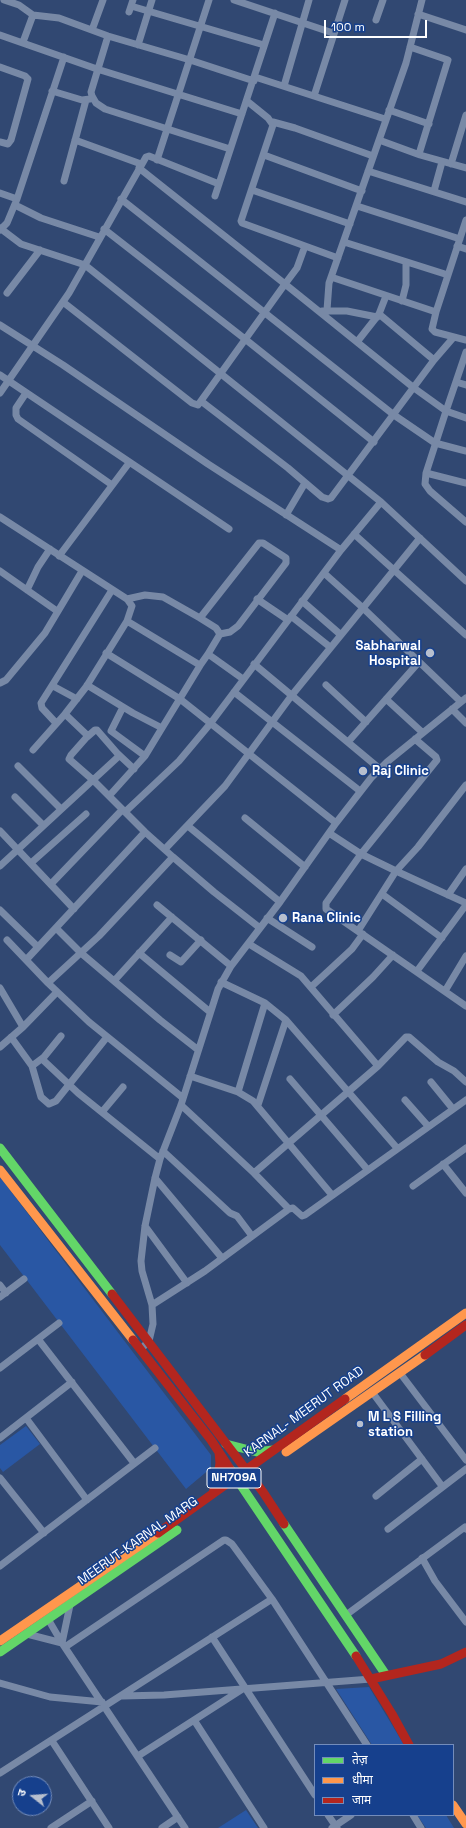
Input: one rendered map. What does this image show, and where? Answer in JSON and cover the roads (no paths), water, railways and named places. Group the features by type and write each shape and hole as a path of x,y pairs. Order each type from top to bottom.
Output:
{"main road":[{"path":"0,1148 81,1256 149,1341 248,1473 386,1675"},
{"path":"0,1170 73,1265 141,1349 239,1480 371,1679 408,1744"},
{"name":"KARNAL- MEERUT ROAD","path":"248,1473 273,1450 466,1313"},
{"name":"MEERUT-KARNAL MARG","path":"0,1652 127,1566 248,1473 400,1373 466,1325"},
{"path":"226,1444 257,1452 273,1450"},
{"path":"213,1493 218,1477 220,1462 218,1451"},
{"name":"NH709A","path":"0,1640 213,1493 239,1480"},
{"path":"371,1679 441,1664 466,1652"},
{"path":"454,1806 466,1824"}],"street":[{"path":"4,0 17,2 33,15 52,16 108,36 254,79 284,86 385,119"},
{"path":"92,30 103,0"},
{"path":"138,45 152,0"},
{"path":"157,160 209,0"},
{"path":"234,0 333,33"},
{"path":"284,86 309,0"},
{"path":"314,96 333,33 345,0"},
{"path":"376,20 383,0"},
{"path":"326,310 328,288 331,277 357,206 410,47 422,0"},
{"path":"131,6 264,45"},
{"path":"215,196 275,13"},
{"path":"418,14 466,30"},
{"path":"23,42 33,15"},
{"path":"0,35 97,69 242,114"},
{"path":"64,180 108,36"},
{"path":"410,47 448,60 419,154"},
{"path":"64,57 16,202 6,223 0,229 22,244 85,265 381,502 466,581"},
{"path":"0,67 25,76 28,79 11,140 8,144 0,142"},
{"path":"52,91 89,99 105,109 230,149"},
{"path":"246,101 273,122 295,128 374,156"},
{"path":"388,110 429,124"},
{"path":"451,164 463,134 466,115"},
{"path":"273,122 264,155 241,221 242,223 338,258"},
{"path":"75,140 140,166 414,388 446,411 466,418"},
{"path":"379,140 442,162 466,168"},
{"path":"264,155 362,191"},
{"path":"0,393 63,302 147,156 219,184"},
{"path":"434,191 442,162"},
{"path":"368,171 466,202"},
{"path":"252,190 350,224"},
{"path":"0,193 41,218 100,237"},
{"path":"121,199 394,414 435,443 466,451"},
{"path":"357,206 459,243 466,249"},
{"path":"466,220 432,326 433,331 453,338 466,340"},
{"path":"104,229 374,442"},
{"path":"344,242 448,275"},
{"path":"63,302 192,403 198,404 297,268 305,246"},
{"path":"7,293 40,250"},
{"path":"402,301 406,285 406,262"},
{"path":"331,277 436,312"},
{"path":"357,342 378,315 386,296"},
{"path":"319,311 326,310 378,315 434,360"},
{"path":"0,325 63,365 208,464 342,550"},
{"path":"201,401 239,429 322,497 328,499 337,491 349,476 434,360 453,338"},
{"path":"466,353 424,480 427,487 466,522"},
{"path":"0,375 229,529"},
{"path":"456,382 466,385"},
{"path":"26,393 16,408 16,415 18,419 112,485"},
{"path":"59,556 129,463"},
{"path":"426,473 466,483"},
{"path":"286,515 305,483"},
{"path":"51,884 123,811 179,761 210,724 302,601 381,502"},
{"path":"0,517 127,599 132,606 127,621 87,685 65,714 33,750"},
{"path":"354,534 466,636"},
{"path":"165,849 225,786 292,695 420,538"},
{"path":"109,796 145,756 220,634 232,631 287,561 286,558 261,543 257,545 200,618"},
{"path":"27,590 50,550"},
{"path":"0,571 57,611"},
{"path":"0,683 6,680 41,638 82,571"},
{"path":"141,1349 149,1341 153,1324 152,1305 142,1271 141,1261 145,1226 155,1178 160,1159 181,1105 197,1049 221,982 231,966 280,902 360,791 380,769 423,732 464,700 419,662 363,608 324,574"},
{"path":"56,723 41,706 42,702 112,590"},
{"path":"127,599 145,595 159,596 176,603 216,628 220,634"},
{"path":"257,600 289,618 330,648"},
{"path":"302,601 341,635"},
{"path":"127,621 195,663 201,664"},
{"path":"106,653 180,699 336,823"},
{"path":"208,654 243,679"},
{"path":"348,742 419,662"},
{"path":"254,664 380,769"},
{"path":"87,685 162,728"},
{"path":"326,685 366,722"},
{"path":"53,686 77,699"},
{"path":"234,692 360,791"},
{"path":"386,699 423,732"},
{"path":"123,707 111,731 145,756"},
{"path":"452,709 466,723"},
{"path":"65,714 85,733 87,737"},
{"path":"134,769 119,756 97,730 87,737 70,755 69,759 173,857 260,928"},
{"path":"415,739 436,757 437,760 361,854 325,906 328,911 466,1006"},
{"path":"0,866 119,756"},
{"path":"18,766 61,809"},
{"path":"311,987 352,949 360,932 396,871 418,847 466,785"},
{"path":"15,796 43,825"},
{"path":"31,863 86,814"},
{"path":"245,818 305,866"},
{"path":"188,826 280,902"},
{"path":"0,831 18,848 74,909"},
{"path":"26,960 145,832"},
{"path":"329,833 361,854 466,904 417,972"},
{"path":"48,983 81,954 173,857"},
{"path":"448,895 466,869"},
{"path":"382,894 442,938"},
{"path":"157,905 231,966"},
{"path":"0,910 38,947"},
{"path":"114,981 172,917"},
{"path":"267,918 312,948"},
{"path":"56,928 81,954 197,1049"},
{"path":"7,940 57,992 107,1037 183,1098"},
{"path":"170,955 181,962 201,940"},
{"path":"249,944 294,970 311,987 333,1015 378,1066"},
{"path":"139,953 210,1012"},
{"path":"333,1015 374,977 393,955"},
{"path":"445,991 466,956"},
{"path":"221,982 265,1003 286,1020 398,1148"},
{"path":"0,988 23,1027"},
{"path":"0,1046 23,1027 57,992"},
{"path":"238,1092 265,1003"},
{"path":"258,1105 286,1020"},
{"path":"32,1066 42,1060 61,1036"},
{"path":"11,1037 32,1066 41,1097 47,1103 52,1104 107,1037"},
{"path":"254,1173 378,1066 406,1037 409,1037 438,1062 454,1071 466,1082"},
{"path":"42,1060 102,1112 160,1159"},
{"path":"190,1076 238,1092 248,1097 258,1105 332,1196"},
{"path":"290,1080 367,1169"},
{"path":"431,1082 453,1109"},
{"path":"102,1112 123,1087"},
{"path":"405,1100 428,1126"},
{"path":"152,1305 187,1283 289,1209 293,1208 303,1216 466,1100"},
{"path":"181,1105 254,1173 289,1209"},
{"path":"413,1186 466,1148"},
{"path":"163,1151 230,1213 237,1216 252,1236"},
{"path":"443,1164 466,1193"},
{"path":"155,1178 222,1258"},
{"path":"145,1226 187,1283"},
{"path":"0,1285 3,1295 24,1279"},
{"path":"0,1368 59,1323"},
{"path":"38,1339 134,1464"},
{"path":"400,1373 466,1460"},
{"path":"0,1438 72,1382"},
{"path":"372,1392 442,1486"},
{"path":"26,1418 87,1500"},
{"path":"0,1566 155,1448"},
{"path":"376,1496 422,1459"},
{"path":"388,1529 466,1469"},
{"path":"0,1478 44,1533"},
{"path":"346,1615 466,1527"},
{"path":"63,1645 224,1540 232,1544 272,1599 366,1744"},
{"path":"422,1558 435,1581 466,1622"},
{"path":"0,1773 52,1741 104,1705 122,1696 272,1599"},
{"path":"63,1645 71,1604"},
{"path":"48,1619 63,1645 185,1828"},
{"path":"27,1634 63,1645"},
{"path":"212,1637 314,1793"},
{"path":"122,1696 164,1695 245,1687 371,1679"},
{"path":"0,1683 40,1695 104,1705"},
{"path":"138,1756 245,1687"},
{"path":"194,1720 264,1828"},
{"path":"52,1741 109,1828"},
{"path":"51,1828 92,1801"},
{"path":"329,1816 335,1827 350,1816"},
{"path":"414,1816 421,1828"},
{"path":"162,1828 178,1817"}],"place":[{"name":"Sabharwal Hospital","path":"430,653"},
{"name":"Raj Clinic","path":"363,771"},
{"name":"Rana Clinic","path":"283,918"},
{"name":"M L S Filling station","path":"360,1424"}]}
